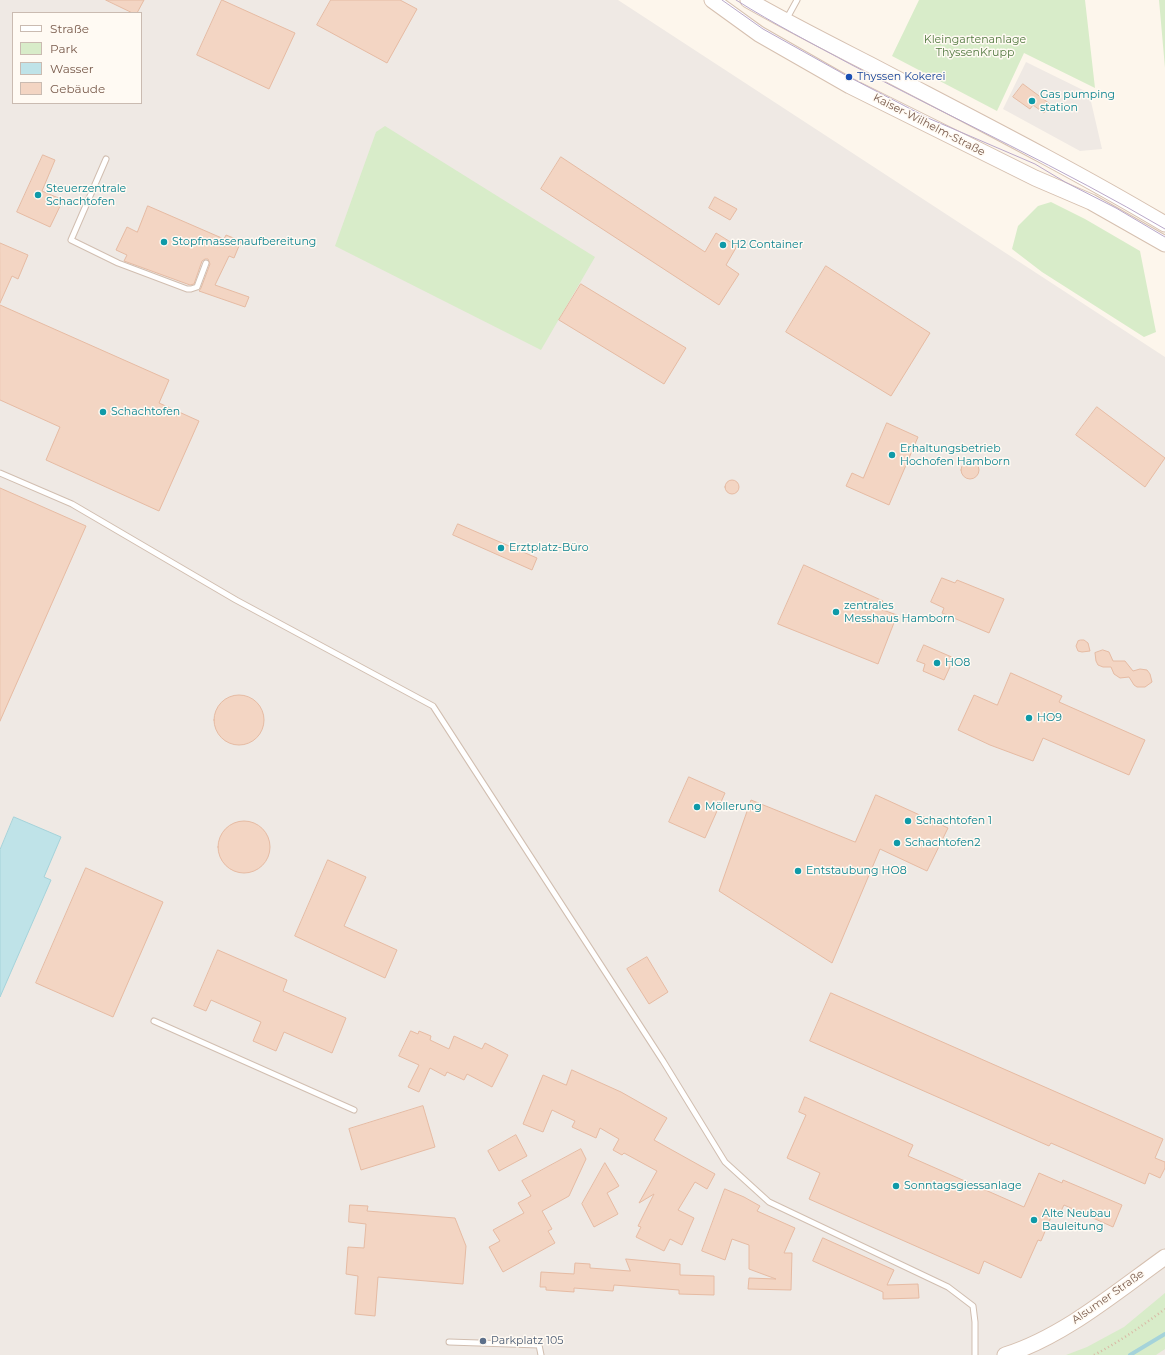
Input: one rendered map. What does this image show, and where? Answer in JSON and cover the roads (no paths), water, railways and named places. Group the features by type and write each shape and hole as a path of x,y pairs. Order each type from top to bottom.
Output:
{"main road":[{"name":"Kaiser-Wilhelm-Straße","path":"712,0 759,34 850,86 1035,178 1091,202 1159,240"},
{"path":"748,0 1007,136 1114,194 1161,222"},
{"name":"Alsumer Straße","path":"1005,1355 1029,1347 1085,1315 1165,1257"}],"lane":[{"path":"786,21 797,0"},
{"path":"106,159 71,240 118,263 187,289 197,287 206,263"},
{"path":"0,473 72,504 236,600 433,706 663,1061 725,1162 769,1202 948,1287 973,1306 975,1322 975,1355"},
{"path":"154,1021 354,1110"},
{"path":"449,1342 539,1344 541,1355"}],"water":[{"path":"14,817 61,837 44,877 51,880 0,997 0,850"}],"waterway":[{"path":"1130,1355 1165,1334"}],"tram line":[{"path":"722,0 763,29 849,77 928,118 1035,164 1065,182 1116,208 1165,237"},
{"path":"736,0 779,26 852,65 1049,165 1165,229"}],"place":[{"name":"Thyssen Kokerei","path":"849,77"},
{"name":"Gas pumping station","path":"1032,101"},
{"name":"Steuerzentrale Schachtofen","path":"38,195"},
{"name":"Stopfmassenaufbereitung","path":"164,242"},
{"name":"H2 Container","path":"723,245"},
{"name":"Schachtofen","path":"103,412"},
{"name":"Erhaltungsbetrieb Hochofen Hamborn","path":"892,455"},
{"name":"Erztplatz-Büro","path":"501,548"},
{"name":"zentrales Messhaus Hamborn","path":"836,612"},
{"name":"HO8","path":"937,663"},
{"name":"HO9","path":"1029,718"},
{"name":"Möllerung","path":"697,807"},
{"name":"Schachtofen 1","path":"908,821"},
{"name":"Schachtofen2","path":"897,843"},
{"name":"Entstaubung HO8","path":"798,871"},
{"name":"Sonntagsgiessanlage","path":"896,1186"},
{"name":"Alte Neubau Bauleitung","path":"1034,1220"},
{"name":"Parkplatz 105","path":"483,1341"}],"park label":[{"name":"Kleingartenanlage ThyssenKrupp","path":"975,46"}]}
